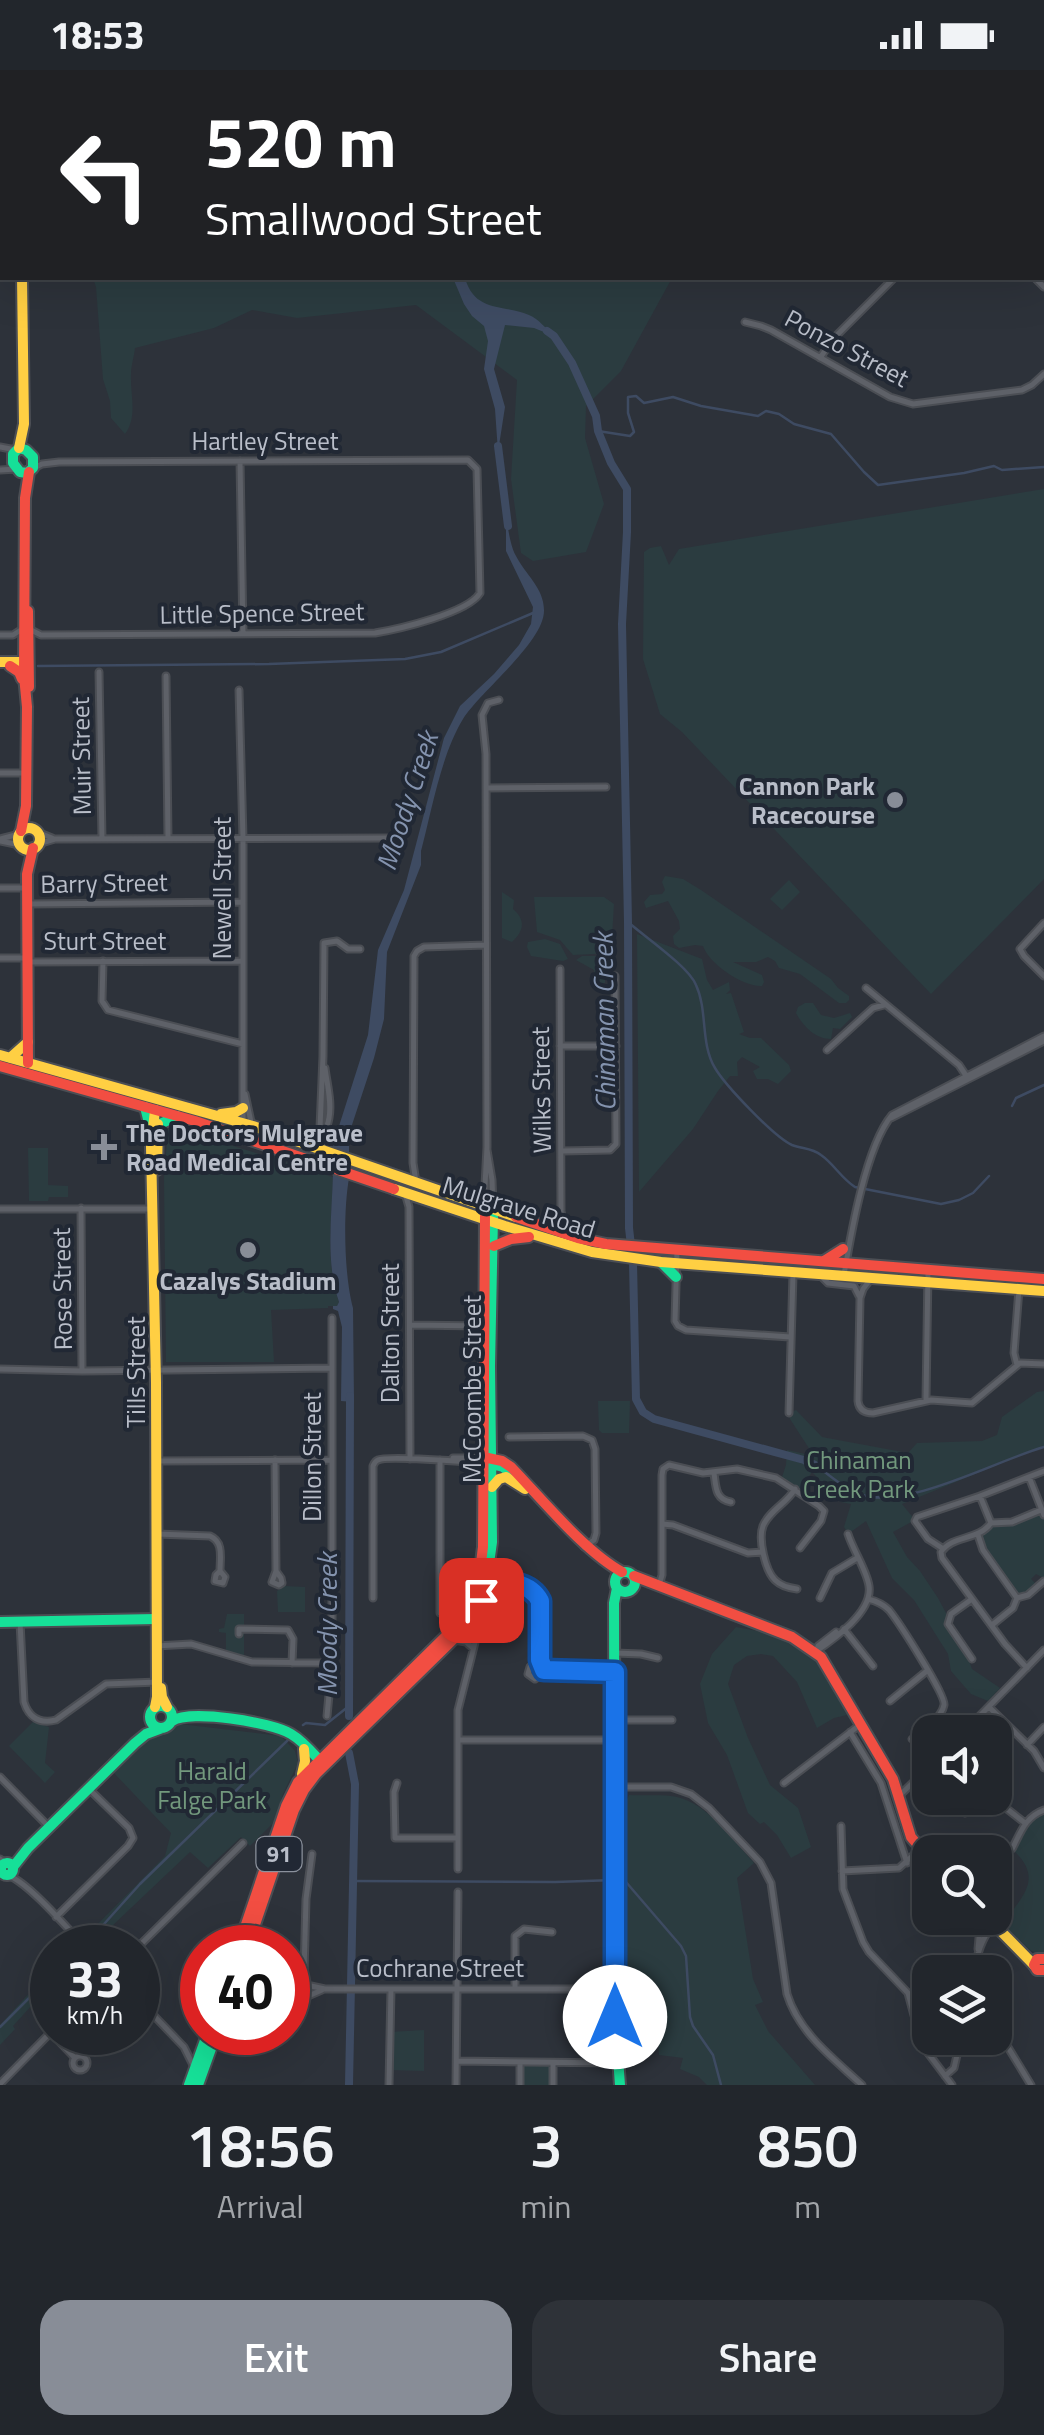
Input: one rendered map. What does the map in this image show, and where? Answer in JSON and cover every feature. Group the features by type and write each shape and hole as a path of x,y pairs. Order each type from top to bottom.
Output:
{"main road":[{"path":"23,280 27,1068"},
{"path":"3,664 27,650"},
{"path":"26,707 27,650"},
{"path":"3,664 21,674 25,693"},
{"path":"3,1063 28,1042"},
{"name":"Mulgrave Road","path":"3,1063 156,1106 248,1124 488,1207 592,1252 821,1268 863,1265 1044,1291"},
{"name":"Mulgrave Road","path":"156,1106 484,1219 564,1234 660,1262 676,1257 793,1271 821,1268"},
{"name":"Tills Street","path":"156,1106 156,1534 163,1716"},
{"path":"216,1115 243,1108"},
{"path":"155,1128 177,1116"},
{"path":"243,1136 248,1124"},
{"name":"McCoombe Street","path":"487,1461 480,1229 488,1207"},
{"name":"McCoombe Street","path":"462,1626 481,1600 489,1570 487,1461 494,1246 484,1219"},
{"path":"494,1246 544,1232"},
{"path":"821,1268 847,1246 863,1265"},
{"path":"660,1262 676,1277"},
{"name":"Mulgrave Road","path":"842,1269 872,1278 1044,1279"},
{"path":"490,1408 495,1444 524,1482 587,1545 610,1574 625,1583 659,1586 792,1637 816,1652 892,1779 912,1837"},
{"path":"487,1461 502,1460 512,1466"},
{"path":"487,1461 524,1482"},
{"path":"488,1489 506,1477 542,1500"},
{"name":"McCoombe Street","path":"462,1626 482,1565 488,1489"},
{"path":"620,2085 615,1989 614,1604 625,1583"},
{"path":"0,1622 157,1621"},
{"name":"91","path":"251,1925 286,1806 298,1782 454,1640 462,1626"},
{"name":"91","path":"253,1925 294,1810 320,1763 462,1626"},
{"path":"5,1868 163,1716 277,1726 293,1730 321,1749 337,1743"},
{"path":"262,1724 289,1736 320,1763"},
{"path":"277,1726 294,1735 320,1763"},
{"path":"298,1782 304,1750"},
{"path":"1005,1935 1041,1966"},
{"path":"189,2085 200,2055"},
{"path":"198,2085 209,2055"}],"street":[{"path":"820,358 885,282"},
{"name":"Ponzo Street","path":"745,322 761,326 895,400 912,404 1022,390 1044,374"},
{"name":"Hartley Street","path":"0,449 22,461 59,462"},
{"name":"Hartley Street","path":"0,468 22,461 465,459 472,462 478,473 477,599"},
{"path":"240,462 243,633"},
{"name":"Little Spence Street","path":"13,635 27,650 41,635 375,633 436,617 477,599"},
{"path":"0,635 13,635 27,650"},
{"name":"Muir Street","path":"100,672 102,839"},
{"path":"166,676 168,838"},
{"name":"Newell Street","path":"239,690 243,1108 248,1124"},
{"name":"McCoombe Street","path":"488,1207 486,788 482,712 488,703 499,700"},
{"path":"0,773 26,772"},
{"path":"486,788 606,786"},
{"path":"0,840 396,838"},
{"path":"28,839 55,839"},
{"path":"0,888 27,888"},
{"name":"Barry Street","path":"26,904 243,902"},
{"path":"1044,923 1020,949 1044,976"},
{"path":"324,1150 324,943 337,941 348,949 360,949"},
{"path":"416,1182 416,951 431,946 486,945"},
{"name":"Sturt Street","path":"0,958 243,961"},
{"path":"103,961 102,1000 108,1010 244,1044"},
{"name":"Wilks Street","path":"560,968 564,1234"},
{"path":"562,1151 610,1150 616,1142 615,976"},
{"path":"866,988 952,1060 966,1077"},
{"path":"827,1050 873,1008 887,1005"},
{"path":"842,1269 879,1134 888,1119 898,1110 1044,1038"},
{"path":"560,1046 616,1046"},
{"name":"Newell Street","path":"244,1086 248,1124"},
{"path":"300,1141 316,1137 324,1122"},
{"path":"399,1176 413,1163"},
{"name":"Dalton Street","path":"404,1192 409,1207 410,1459"},
{"path":"409,1207 420,1197"},
{"name":"Rose Street","path":"80,1208 82,1371"},
{"path":"0,1209 154,1210"},
{"path":"544,1232 562,1211"},
{"path":"676,1257 678,1326 686,1330 790,1336"},
{"path":"821,1268 828,1283 854,1286 860,1298"},
{"path":"790,1413 793,1271"},
{"path":"926,1400 928,1276"},
{"path":"872,1278 862,1288 860,1298 858,1401 863,1410 873,1412 926,1400 972,1403 1017,1365 1044,1364"},
{"path":"1017,1365 1014,1354 1019,1289"},
{"name":"Dillon Street","path":"327,1716 332,1663 332,1318"},
{"path":"409,1326 482,1326"},
{"path":"0,1369 332,1368"},
{"path":"509,1436 583,1436 592,1440 595,1525 587,1545"},
{"path":"457,1458 484,1444"},
{"path":"275,1459 276,1571"},
{"path":"156,1460 332,1460"},
{"path":"440,1460 487,1461"},
{"path":"440,1460 440,1613"},
{"path":"373,1598 375,1461 487,1461"},
{"path":"466,1462 478,1468 488,1489"},
{"path":"659,1586 662,1475 666,1466 702,1474 745,1470 776,1478 795,1489 824,1511 800,1548"},
{"path":"942,1548 928,1539 915,1519 1044,1471"},
{"path":"714,1473 718,1494 724,1501 732,1502"},
{"path":"991,1523 1012,1522 1042,1512 1029,1477"},
{"path":"795,1489 770,1514 761,1535 773,1578 779,1584 798,1588"},
{"path":"980,1496 991,1523"},
{"path":"942,1548 978,1535 991,1523"},
{"path":"662,1524 673,1524 748,1553 763,1552"},
{"path":"156,1534 216,1538 220,1543 220,1571"},
{"path":"816,1652 861,1613 868,1599 868,1583 848,1534"},
{"path":"978,1535 1017,1598"},
{"path":"942,1548 942,1558 1027,1668"},
{"path":"820,1598 834,1570 856,1558"},
{"path":"489,1570 504,1581 529,1588 538,1597 540,1660 547,1671"},
{"path":"486,1585 504,1581"},
{"path":"992,1625 1010,1612 1017,1598 1028,1595 1044,1581"},
{"path":"972,1598 951,1614 948,1624 972,1660"},
{"path":"868,1599 889,1610 928,1670 943,1698 944,1708 937,1715"},
{"path":"458,1870 459,1702 485,1603"},
{"path":"20,1622 24,1702 27,1711 38,1720 59,1718 106,1684 159,1682"},
{"path":"462,1626 474,1642"},
{"path":"844,1628 872,1666"},
{"path":"239,1629 288,1630 293,1638 292,1663"},
{"path":"454,1640 474,1642"},
{"path":"158,1646 191,1644 244,1661 332,1663"},
{"path":"982,1715 1044,1650"},
{"path":"615,1653 658,1658"},
{"path":"540,1660 528,1674 536,1679 547,1671 615,1672"},
{"path":"890,1702 928,1670"},
{"path":"990,1708 1044,1768"},
{"path":"615,1720 672,1720"},
{"path":"784,1783 861,1724"},
{"path":"1027,1745 1044,1727"},
{"path":"850,1732 881,1783 907,1863"},
{"path":"458,1740 615,1740"},
{"path":"0,1777 50,1827"},
{"path":"397,1782 395,1838 458,1838"},
{"path":"898,1797 912,1783"},
{"path":"614,1787 671,1787 691,1794 760,1862 771,1883 787,1994 793,2010 802,2026 862,2085"},
{"path":"56,1917 133,1838 129,1828 88,1788"},
{"path":"1012,1849 1025,1823 1044,1810"},
{"path":"1012,1813 1025,1823"},
{"path":"840,1826 844,1895 866,1947 908,1994 918,2037 952,2085"},
{"path":"160,1925 243,1844"},
{"path":"305,1925 312,1854"},
{"path":"842,1871 894,1869 912,1858"},
{"path":"5,1868 64,1925"},
{"path":"456,2085 458,1892"},
{"path":"515,1988 515,1936 524,1929 552,1932"},
{"name":"Cochrane Street","path":"310,1986 615,1989"},
{"path":"388,2085 391,1988"},
{"name":"Cochrane Street","path":"310,1995 325,1989"},
{"path":"160,2022 180,2043"},
{"path":"0,2084 30,2054"},
{"path":"1012,2054 1031,2085"},
{"path":"72,2055 75,2058"},
{"path":"188,2055 195,2069"},
{"path":"946,2076 954,2068 958,2055"},
{"path":"457,2062 618,2063"},
{"path":"552,2063 553,2085"},
{"path":"520,2064 520,2085"}],"green space":[{"path":"94,280 671,280 621,371 586,406 585,438 604,504 586,552 533,561 521,553 511,479 517,380 416,305 297,318 252,310 214,328 135,348 132,413 125,434 111,418 103,379"},
{"name":"Cannon Park Racecourse","path":"1044,489 1044,879 931,994 682,732 660,714 643,659 644,552 661,546 669,565 679,549"},
{"path":"665,876 683,879 701,890 831,979 849,1000 839,1003 800,974 779,968 768,957 756,962 733,962 762,975 762,986 737,979 719,967 703,946 679,948 673,936 680,929 679,921 668,901 646,908 644,902 650,895 662,894"},
{"path":"789,880 800,892 782,910 770,899"},
{"path":"502,892 514,900 513,909 522,921 512,942 502,938"},
{"path":"534,897 604,897 614,904 611,953 573,955 560,940 537,932"},
{"path":"637,934 702,959 713,990 729,982 726,994 731,993 744,1032 739,1034 761,1038 791,1071 778,1084 757,1079 753,1071 760,1067 742,1057 737,1062 738,1076 730,1076 693,1129 639,1192"},
{"path":"545,939 560,944 568,959 531,956 528,942"},
{"path":"582,956 603,956 612,963 605,971 605,983 597,983 594,970 576,960"},
{"path":"805,1003 813,1003 821,1015 834,1018 850,1013 852,1017 840,1029 833,1028 831,1039 820,1037 796,1013"},
{"name":"Cazalys Stadium","path":"172,1127 333,1177 331,1256 339,1302 328,1308 271,1310 274,1362 166,1362 164,1178 168,1129"},
{"path":"28,1148 48,1148 48,1185 68,1186 68,1197 29,1201"},
{"name":"Chinaman Creek Park","path":"1044,1391 1044,1446 902,1504 915,1520 893,1532 938,1598 972,1669 1000,1688 988,1701 971,1694 951,1671 948,1654 914,1600 892,1578 866,1521 848,1534 844,1527 851,1504 841,1502 812,1472 799,1492 781,1480 787,1450 812,1453 789,1413 796,1410 822,1437 908,1453 917,1443 982,1441 997,1435 1002,1417"},
{"path":"598,1401 630,1401 629,1433 599,1430"},
{"path":"1037,1514 1044,1518 1044,1578 1036,1574 1031,1579 1036,1584 1025,1595 1017,1596 985,1552 980,1538 993,1526"},
{"path":"285,1586 305,1587 305,1612 278,1612 277,1591"},
{"path":"227,1614 244,1614 244,1661 226,1656 226,1633 219,1629 224,1628"},
{"path":"736,1627 771,1635 812,1657 847,1715 817,1728 797,1682 773,1656 747,1656 734,1665 728,1684 748,1738 770,1785 798,1808 811,1847 791,1858 777,1835 748,1813 727,1755 708,1723 700,1684 712,1654"},
{"path":"33,1722 49,1727 45,1763 55,1772 45,1783 9,1746"},
{"name":"Harald Falge Park","path":"180,1724 281,1736 295,1751 298,1763 274,1822 250,1846 241,1837 208,1868 190,1852 113,1925 97,1925 165,1856 171,1833 113,1772 161,1733"},
{"path":"629,1795 671,1796 688,1801 719,1824 754,1863 737,1878 753,1979 763,2002 755,2005 768,2031 815,2085 707,2085 680,2069 683,2058 659,2055 655,2000 625,2000 621,1815"},
{"path":"1044,1809 1044,1954 1031,1951 1012,1933 1012,1910 1029,1878 1022,1859 1012,1849 1025,1823"},
{"path":"30,1992 30,2007 0,2045 0,2025"},
{"path":"424,2030 424,2071 389,2070 390,2032"},
{"path":"520,2063 553,2063 553,2085 520,2085"}],"water":[{"path":"454,280 466,280 483,302 529,315 554,336 534,328 505,325 494,369 505,407 498,452 495,409 484,369 488,341 484,326 464,304"},
{"path":"506,519 514,552 541,595 542,622 524,651 463,719 449,749 421,851 421,865 387,952 384,1019 349,1134 349,1153 332,1148 368,1035 378,950 404,890 444,738 460,706 494,674 531,624 533,607 506,551"},
{"path":"333,1173 349,1178 345,1244 353,1308 354,1402 341,1401 342,1327 338,1311 333,1309 339,1302 331,1255"}],"waterway":[{"name":"Chinaman Creek","path":"547,331 572,363 596,416 611,463 627,489 622,624 629,1228 636,1399 643,1412 654,1419 815,1465"},
{"path":"598,431 630,436 634,432 628,397 636,396 644,403 673,397 758,416 766,411 779,414 794,424 831,434 878,485 994,466 1002,470 1044,467"},
{"name":"Moody Creek","path":"498,446 508,526"},
{"path":"38,666 405,659 441,652 533,613"},
{"path":"628,922 692,978 700,995 707,1048 715,1068 751,1110 784,1140 818,1153 855,1187 941,1204 973,1193 989,1176"},
{"path":"1012,1106 1016,1098 1044,1085"},
{"name":"Moody Creek","path":"349,1716 350,1396"},
{"name":"Chinaman Creek","path":"815,1465 856,1493 881,1498 927,1490 1044,1447"},
{"path":"303,1725 325,1725 349,1706"},
{"path":"103,1925 288,1740"},
{"name":"Moody Creek","path":"349,1753 355,1784 349,2085"},
{"path":"353,1881 626,1882 686,1956 690,2017 713,2055 721,2085"},
{"path":"0,2027 30,1997"}],"traffic: fast":[{"path":"19,448 33,457 33,468 27,473 20,472 13,463 13,454 19,448"},
{"path":"145,1107 151,1131"},
{"path":"158,1125 177,1116"},
{"path":"466,1626 486,1585 492,1542 493,1217"},
{"path":"661,1262 676,1277"},
{"path":"488,1463 503,1467 515,1477"},
{"path":"621,1572 629,1572 635,1582 629,1592 621,1592 615,1586 615,1578 621,1572"},
{"path":"617,1588 615,2017 620,2085"},
{"path":"0,1622 156,1619"},
{"path":"161,1706 169,1709 172,1717 169,1725 161,1728 153,1725 150,1717 153,1709 161,1706"},
{"path":"172,1721 195,1716 266,1725 295,1737 321,1762"},
{"path":"13,1867 135,1743 162,1728"},
{"path":"7,1863 13,1869 7,1875 1,1869 7,1863"},
{"path":"189,2085 200,2055"},
{"path":"198,2085 209,2055"}],"traffic: slow":[{"path":"19,448 24,424 22,280"},
{"path":"0,662 25,662"},
{"path":"29,828 37,831 40,839 37,847 29,850 21,847 18,839 21,831 29,828"},
{"path":"10,1058 28,1042"},
{"path":"0,1055 253,1126 516,1217"},
{"path":"221,1114 243,1108"},
{"path":"155,1110 151,1147 156,1382 155,1707"},
{"path":"157,1170 158,1124"},
{"path":"394,1189 592,1252 661,1262 1044,1291"},
{"path":"492,1487 506,1477 525,1489"},
{"path":"161,1688 167,1707"},
{"path":"302,1774 304,1749"},
{"path":"1005,1935 1034,1965"}],"traffic: jam":[{"path":"27,707 25,498 29,472"},
{"path":"28,611 29,687"},
{"path":"10,666 22,679"},
{"path":"21,831 26,806 27,706"},
{"path":"28,1063 27,874 33,848"},
{"path":"0,1066 195,1121 394,1189"},
{"path":"246,1925 286,1806 298,1782 452,1630 474,1591 483,1547 485,1216"},
{"path":"516,1217 606,1244 1044,1279"},
{"path":"494,1246 529,1237"},
{"path":"824,1261 843,1249"},
{"path":"488,1458 511,1467 578,1538 622,1572"},
{"path":"634,1576 792,1637 821,1657 893,1779 912,1838"},
{"path":"255,1925 304,1790 463,1630"},
{"path":"1044,1959 1037,1959 1034,1965 1037,1970 1044,1970"}],"place":[{"name":"Cannon Park Racecourse","path":"895,800"},
{"name":"The Doctors Mulgrave Road Medical Centre","path":"104,1147"},
{"name":"Cazalys Stadium","path":"248,1250"}],"route":[{"path":"481,1600 486,1585 492,1582 529,1588 540,1601 540,1660 544,1670 615,1672 615,2017"}]}
